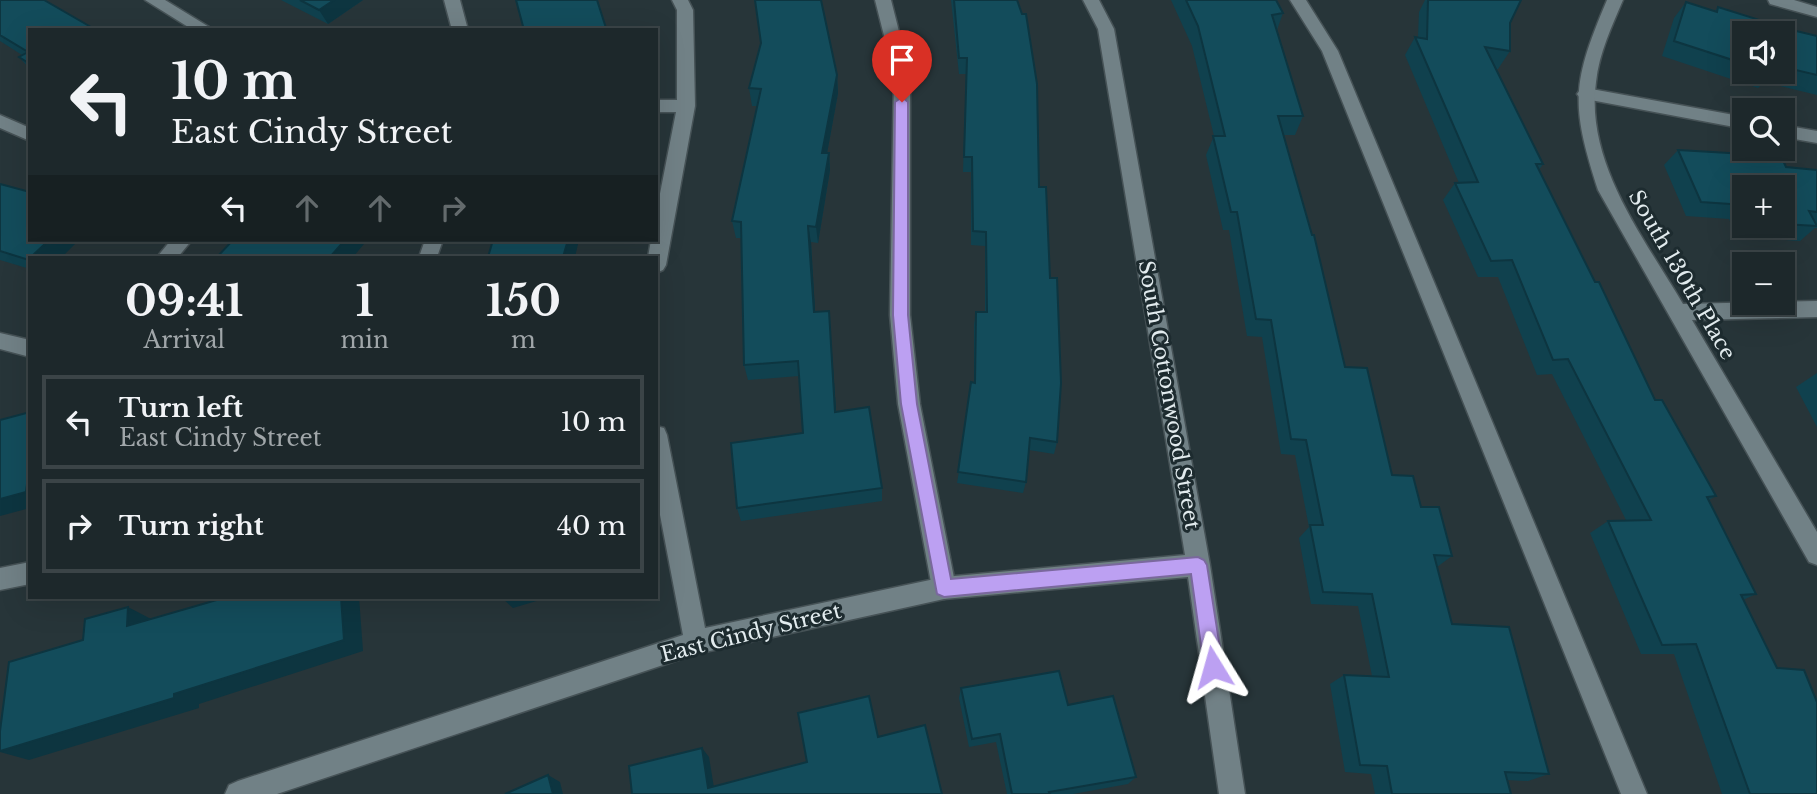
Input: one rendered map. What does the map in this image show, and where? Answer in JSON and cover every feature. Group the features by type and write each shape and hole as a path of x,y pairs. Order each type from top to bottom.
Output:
{"street":[{"path":"153,0 202,28"},
{"path":"452,0 459,28"},
{"path":"658,256 686,106 685,10 680,0"},
{"path":"883,0 902,75 900,315 909,404 944,588"},
{"name":"South Cottonwood Street","path":"1091,0 1106,29 1198,565 1232,794"},
{"path":"1298,0 1330,51 1634,794"},
{"name":"South 130th Place","path":"1615,0 1593,57 1586,94 1589,134 1607,190 1814,544"},
{"path":"1776,0 1817,12"},
{"path":"1586,94 1732,121"},
{"path":"658,106 686,106"},
{"path":"0,121 28,134"},
{"path":"1795,133 1817,137"},
{"path":"167,256 181,242"},
{"path":"1678,312 1817,309"},
{"path":"0,341 28,348"},
{"path":"658,445 696,642"},
{"name":"East Cindy Street","path":"238,794 696,642 944,588 1198,565"},
{"path":"0,579 28,573"}],"building":[{"path":"0,0 44,0 93,28 28,28 28,52 0,35"},
{"path":"300,0 334,0 319,10"},
{"path":"516,0 597,0 606,28 523,28"},
{"path":"755,0 821,0 837,75 822,153 829,153 816,227 808,226 814,312 829,311 835,412 869,407 882,488 737,508 731,443 803,433 798,361 744,365 741,222 732,221 761,89 749,88 761,43"},
{"path":"954,0 1017,0 1022,14 1026,14 1037,84 1039,187 1046,187 1050,278 1057,278 1061,383 1057,442 1030,438 1026,482 958,472 971,382 975,383 976,312 987,312 986,232 973,231 972,157 964,157 967,58 959,58"},
{"path":"1186,0 1276,0 1283,13 1272,15 1303,116 1278,116 1314,235 1345,367 1367,368 1392,475 1413,476 1421,507 1439,507 1452,556 1434,555 1452,624 1509,627 1549,774 1505,772 1511,794 1392,794 1387,766 1360,765 1344,675 1389,677 1372,594 1323,592 1310,525 1323,525 1306,440 1291,439 1271,320 1256,319 1237,212 1231,212 1213,136 1225,136 1198,26"},
{"path":"1428,0 1521,0 1510,23 1510,51 1485,47 1543,164 1536,164 1595,282 1599,282 1655,400 1662,400 1716,496 1707,497 1756,594 1741,595 1777,668 1804,670 1817,702 1817,794 1750,794 1696,644 1662,645 1608,521 1651,520 1568,359 1553,360 1512,260 1491,261 1455,183 1478,182 1415,37 1427,39"},
{"path":"1686,2 1717,12 1718,7 1763,21 1732,21 1732,60 1674,41"},
{"path":"1795,31 1817,36 1817,75 1795,70"},
{"path":"28,52 28,63 19,57"},
{"path":"1678,150 1732,153 1732,161 1783,161 1786,167 1817,170 1817,212 1809,211 1817,226 1795,225 1795,175 1732,175 1732,204 1701,202"},
{"path":"0,184 28,191 28,242 47,242 32,256 28,256 28,260 0,251"},
{"path":"231,242 343,242 331,256 218,256"},
{"path":"492,242 567,242 563,256 488,256"},
{"path":"28,413 26,492 0,499 0,420"},
{"path":"220,599 341,599 344,640 174,694 174,698 0,751 9,662 83,640 85,619 128,607 127,626"},
{"path":"1059,671 1068,705 1113,696 1136,777 1049,792 1050,794 1012,794 1000,734 972,739 961,688"},
{"path":"869,696 878,737 925,725 942,794 632,794 629,766 702,748 708,788 807,762 798,713"},
{"path":"548,775 553,794 505,794"}],"route":[{"path":"902,102 900,315 909,404 944,588 1198,565 1213,667"}]}
